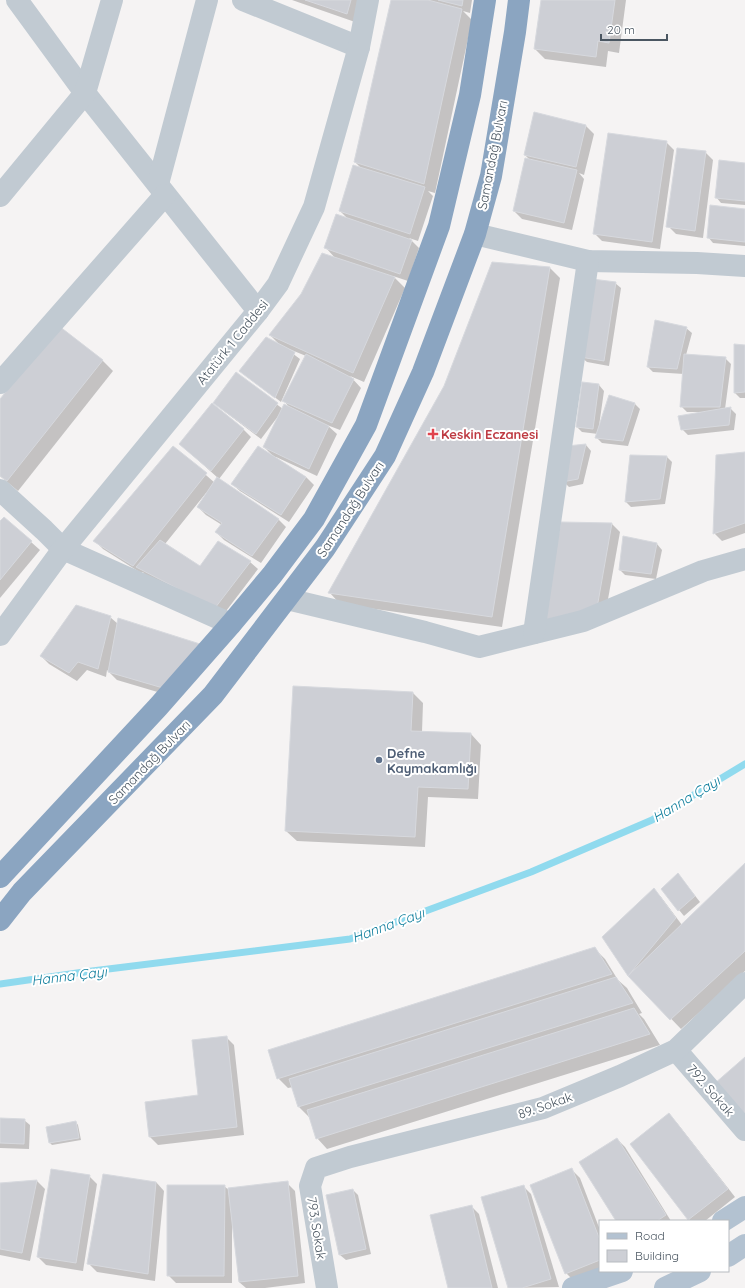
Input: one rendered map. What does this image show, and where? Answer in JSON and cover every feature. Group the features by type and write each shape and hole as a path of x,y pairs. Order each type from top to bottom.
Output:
{"highway":[{"name":"Samandağ Bulvarı","path":"2,875 158,707 272,575 314,519 366,425 439,226 470,95 485,0"},
{"name":"Samandağ Bulvarı","path":"0,920 22,892 213,695 325,548 385,456 422,372 475,234 491,176 519,0"}],"main road":[{"path":"725,1220 745,1208"},
{"path":"729,1255 745,1245"},
{"path":"573,1288 619,1272"},
{"path":"665,1288 698,1272"}],"street":[{"path":"17,0 85,93 258,311"},
{"path":"0,196 85,93 112,0"},
{"path":"0,384 162,190 207,0"},
{"path":"243,0 359,47"},
{"name":"Atatürk 1 Caddesi","path":"2,628 63,550 258,311 278,284 314,207 359,47 368,0"},
{"path":"475,234 588,261 697,263 745,266"},
{"path":"534,633 588,261"},
{"path":"0,490 44,530 63,550 231,624"},
{"path":"287,599 425,632 480,647 583,621 703,571 745,559"},
{"name":"89. Sokak","path":"316,1168 350,1157 543,1108 676,1050 745,983"},
{"name":"792. Sokak","path":"676,1050 745,1130"},
{"name":"793. Sokak","path":"316,1168 310,1186 327,1288"}],"building":[{"path":"305,0 351,0 347,14"},
{"path":"391,0 428,0 462,9 424,184 354,162"},
{"path":"438,0 463,0 462,6"},
{"path":"541,0 615,0 609,43 598,41 596,57 534,49"},
{"path":"534,112 586,125 576,167 524,155"},
{"path":"608,133 667,141 652,242 593,234"},
{"path":"677,148 706,151 695,231 666,227"},
{"path":"525,158 577,170 564,223 513,211"},
{"path":"719,160 745,163 745,201 715,198"},
{"path":"353,165 425,187 410,234 339,211"},
{"path":"710,205 745,209 745,242 707,238"},
{"path":"336,214 412,240 400,274 324,248"},
{"path":"322,253 395,277 353,373 269,335 301,294"},
{"path":"492,262 550,267 492,617 328,593 444,386"},
{"path":"592,279 616,282 604,361 580,357"},
{"path":"655,320 687,327 677,369 647,367"},
{"path":"59,326 103,360 7,481 0,476 0,399"},
{"path":"266,337 295,352 275,398 239,371"},
{"path":"734,344 745,345 745,392 734,393"},
{"path":"306,354 354,379 332,423 282,401"},
{"path":"684,354 726,357 720,407 680,407"},
{"path":"236,372 278,403 256,434 213,403"},
{"path":"582,382 599,384 593,429 576,427"},
{"path":"609,395 635,403 623,441 595,438"},
{"path":"212,403 244,429 211,471 179,444"},
{"path":"284,404 329,426 309,469 263,447"},
{"path":"731,407 729,425 681,430 678,416"},
{"path":"586,444 578,479 562,482 567,446"},
{"path":"173,446 207,473 133,566 93,541"},
{"path":"258,446 306,477 281,515 231,484"},
{"path":"745,452 745,523 713,534 716,455"},
{"path":"630,455 667,456 660,499 625,502"},
{"path":"217,477 279,519 252,556 215,532 222,523 197,507"},
{"path":"4,517 32,541 0,580 0,521"},
{"path":"561,522 612,523 597,608 541,625"},
{"path":"623,536 657,543 651,574 619,570"},
{"path":"160,540 200,566 218,541 251,561 215,608 136,567"},
{"path":"76,605 111,616 98,669 78,662 69,673 40,656"},
{"path":"118,618 200,644 163,688 108,672"},
{"name":"Defne Kaymakamlığı","path":"293,686 413,692 411,731 471,733 468,789 418,787 415,837 285,831"},
{"path":"745,863 745,951 670,1020 628,976"},
{"path":"678,873 695,896 678,911 661,889"},
{"path":"654,888 676,918 628,976 602,937"},
{"path":"595,947 612,974 277,1079 268,1050"},
{"path":"616,977 633,1003 298,1107 289,1079"},
{"path":"634,1008 650,1034 316,1139 307,1110"},
{"path":"227,1036 237,1127 149,1137 145,1102 198,1095 192,1040"},
{"path":"745,1057 745,1117 714,1084"},
{"path":"669,1113 728,1189 688,1220 630,1144"},
{"path":"0,1118 25,1119 24,1144 0,1143"},
{"path":"76,1121 79,1138 49,1143 46,1127"},
{"path":"617,1138 666,1215 658,1220 615,1220 579,1162"},
{"path":"572,1168 599,1237 599,1260 565,1274 530,1185"},
{"path":"51,1169 90,1175 76,1263 37,1257"},
{"path":"103,1174 156,1182 148,1274 87,1264"},
{"path":"37,1180 22,1253 0,1249 0,1183"},
{"path":"288,1181 298,1276 239,1282 228,1188"},
{"path":"167,1185 225,1185 224,1276 167,1276"},
{"path":"524,1185 551,1279 522,1288 508,1288 481,1197"},
{"path":"353,1189 366,1249 339,1255 326,1195"},
{"path":"472,1205 492,1288 448,1288 430,1215"}],"waterway":[{"name":"Hanna Çayı","path":"0,984 350,939 531,872 652,820 745,764"}],"place":[{"name":"Keskin Eczanesi","path":"433,434"},
{"name":"Defne Kaymakamlığı","path":"379,760"}]}
